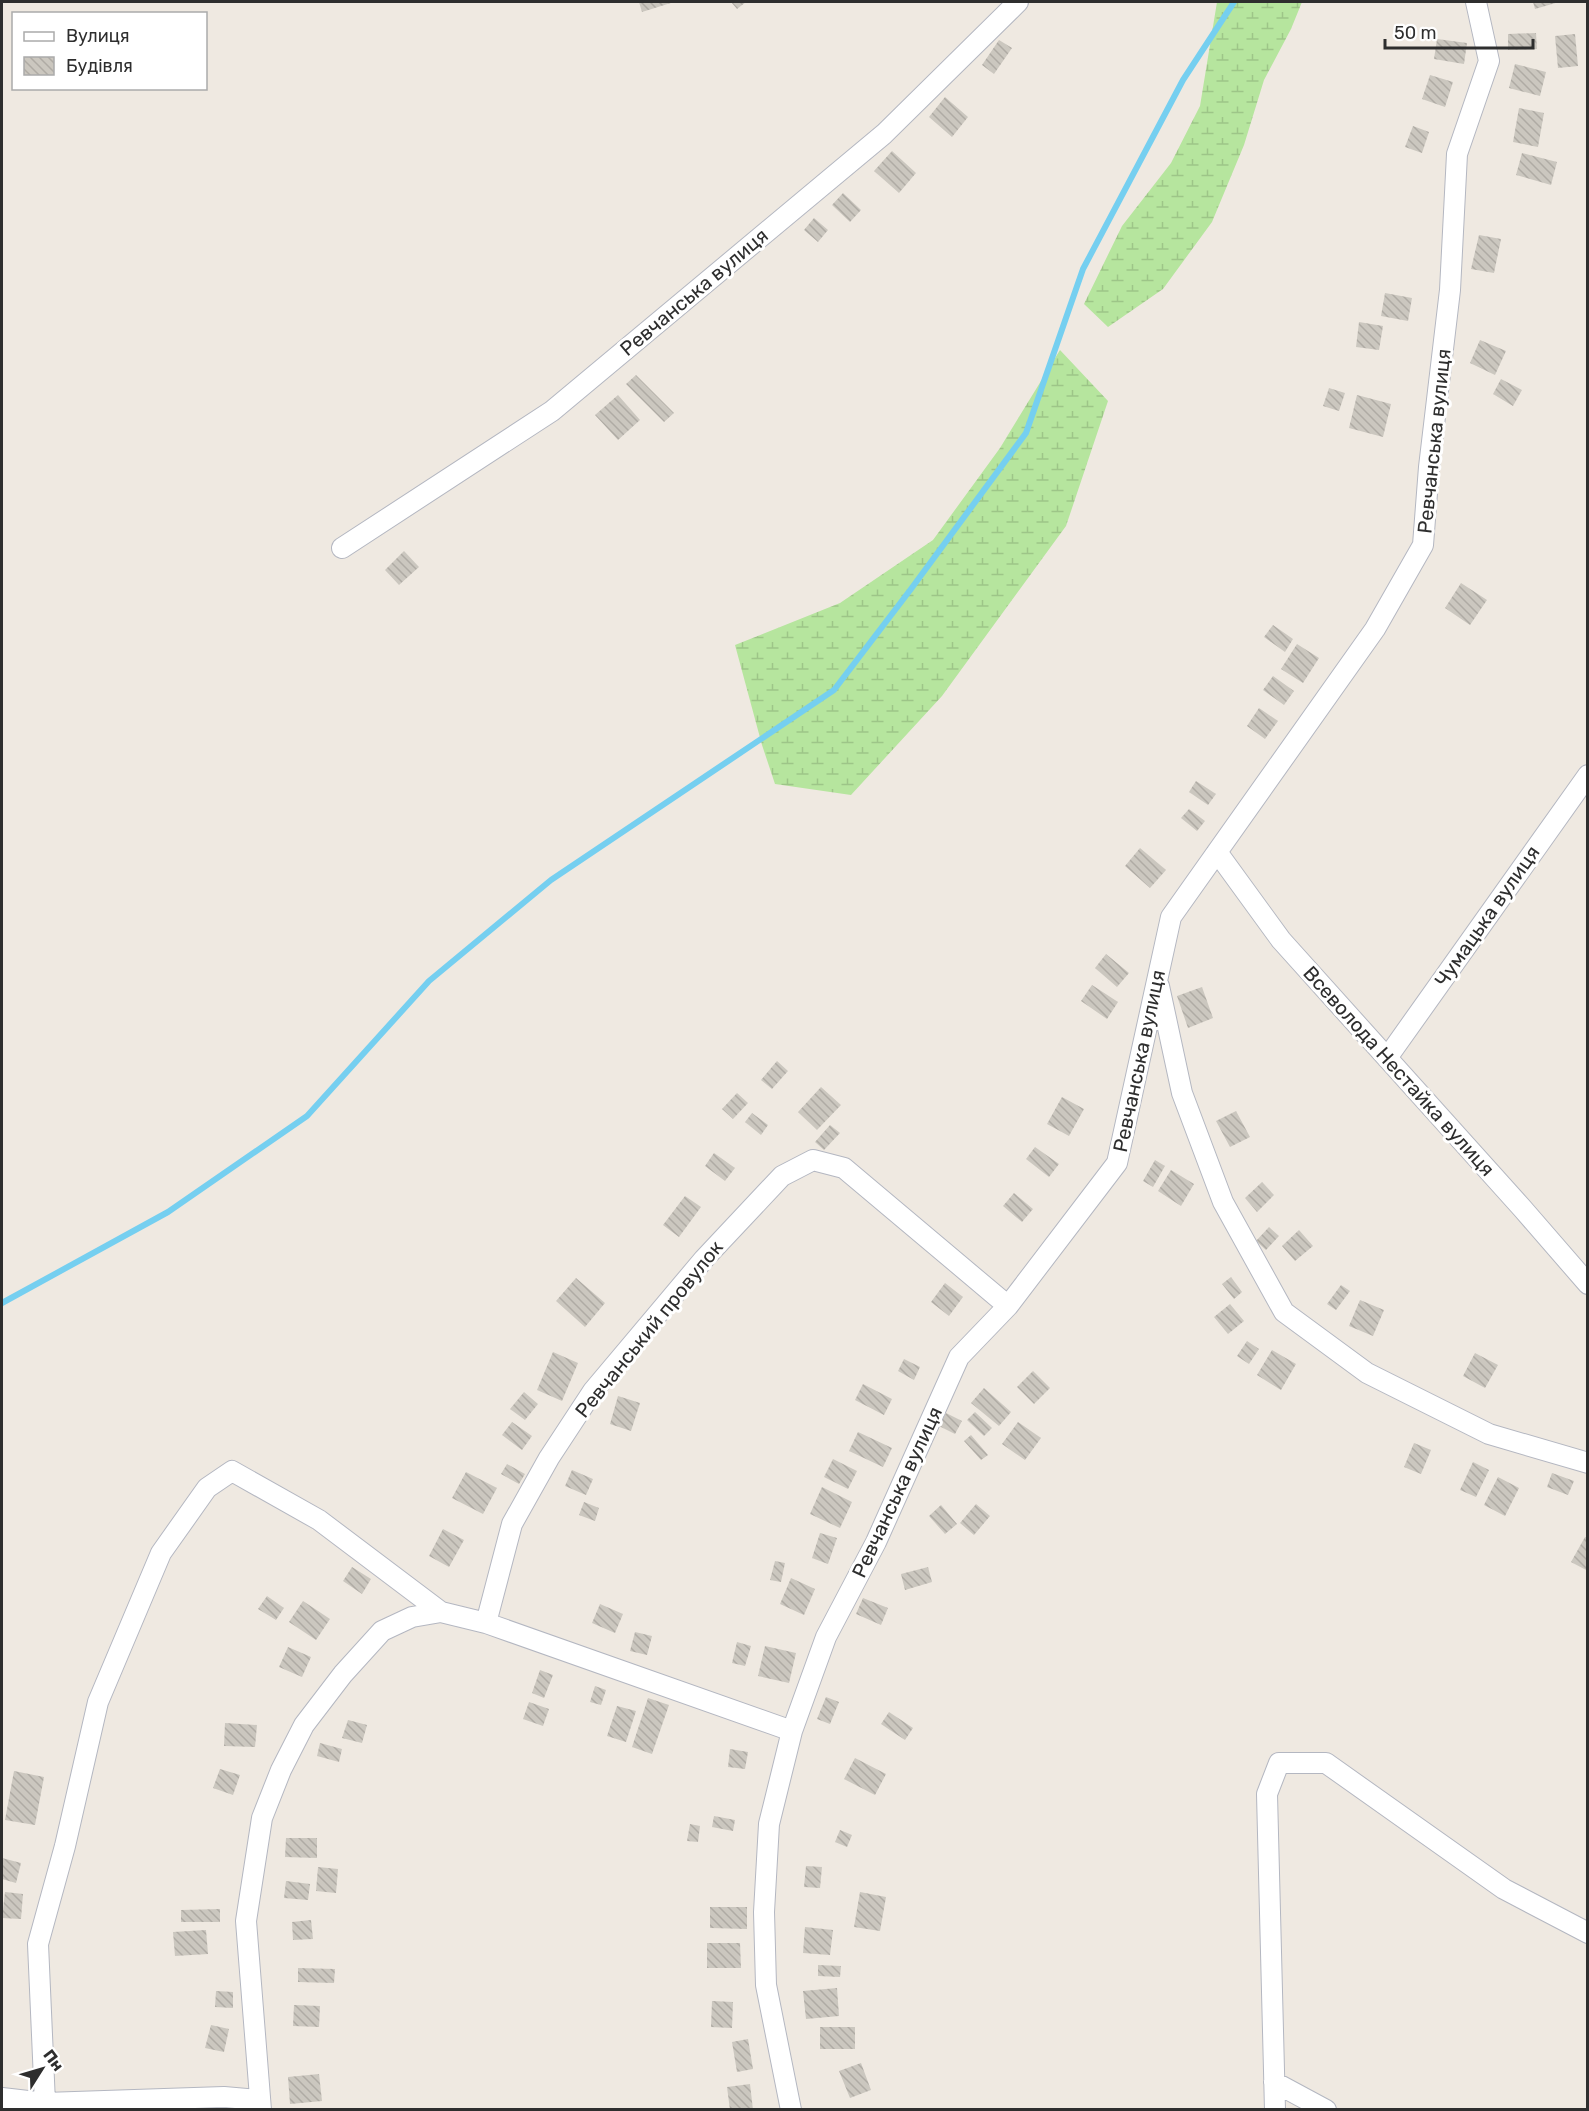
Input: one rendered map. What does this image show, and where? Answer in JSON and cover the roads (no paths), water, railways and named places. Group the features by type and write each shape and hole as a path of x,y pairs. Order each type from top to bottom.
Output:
{"street":[{"name":"Ревчанська вулиця","path":"342,548 552,411 884,134 1018,2"},
{"name":"Ревчанська вулиця","path":"791,2109 766,1985 764,1912 768,1824 792,1731 826,1637 876,1542 959,1357 1008,1306 1117,1163 1171,916 1376,629 1424,545 1429,467 1450,290 1457,154 1489,61 1476,2"},
{"name":"Чумацька вулиця","path":"1387,1058 1587,775"},
{"name":"Всеволода Нестайка вулиця","path":"1217,852 1281,940 1522,1208 1587,1284"},
{"path":"1158,977 1182,1093 1223,1202 1284,1312 1368,1374 1489,1434 1587,1463"},
{"name":"Ревчанський провулок","path":"486,1623 512,1524 549,1458 580,1410 593,1391 704,1259 782,1176 813,1160 844,1168 1008,1306"},
{"path":"45,2103 38,1944 65,1846 98,1702 161,1553 207,1488 232,1471 319,1520 441,1612 486,1623 792,1731"},
{"path":"2,2098 45,2103 224,2097 261,2105 246,1921 262,1818 280,1770 304,1725 343,1674 382,1631 412,1617 441,1612"},
{"path":"1275,2109 1267,1794 1279,1763 1326,1762 1504,1889 1587,1933"},
{"path":"1274,2082 1326,2109"}],"waterway":[{"path":"2,1303 168,1212 307,1116 429,981 551,880 834,690 1026,433 1083,269 1183,80 1234,2"}]}
